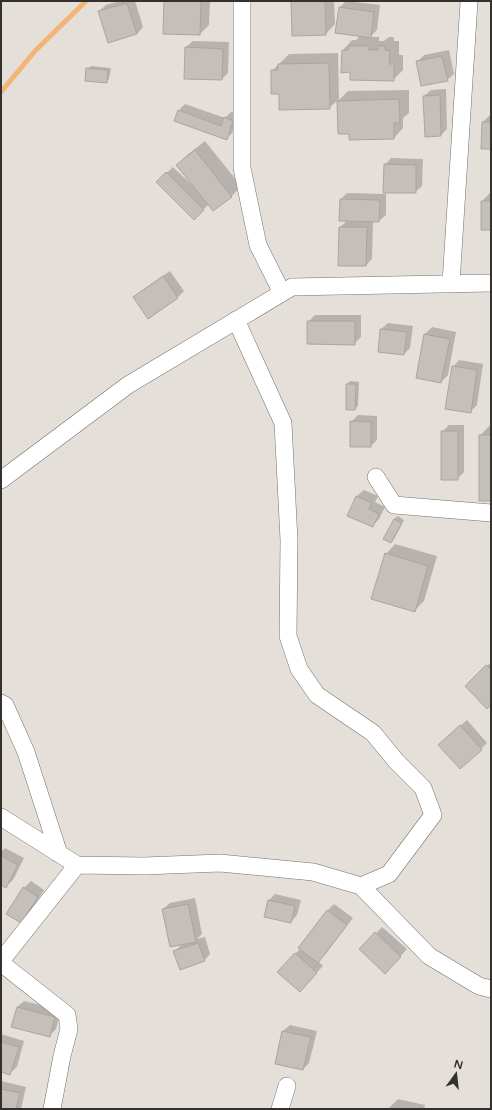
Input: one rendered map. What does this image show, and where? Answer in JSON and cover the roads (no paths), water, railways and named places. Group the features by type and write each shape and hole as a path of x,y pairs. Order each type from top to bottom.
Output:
{"street":[{"path":"242,1 242,168 258,245 282,293"},
{"path":"451,283 469,2"},
{"path":"1,480 128,385 292,287 491,283"},
{"path":"236,320 284,423 289,540 288,636 299,669 317,695 373,733 396,761 423,788 433,815 389,874 361,886"},
{"path":"376,477 394,505 491,513"},
{"path":"1,703 4,706 26,752 59,854"},
{"path":"1,817 77,865 144,866 220,862 313,872 361,886 429,956 479,986 491,989"},
{"path":"52,1109 68,1030 67,1015 1,962 77,865"},
{"path":"280,1109 287,1086"}],"waterway":[{"path":"1,92 35,51 86,1"}]}
